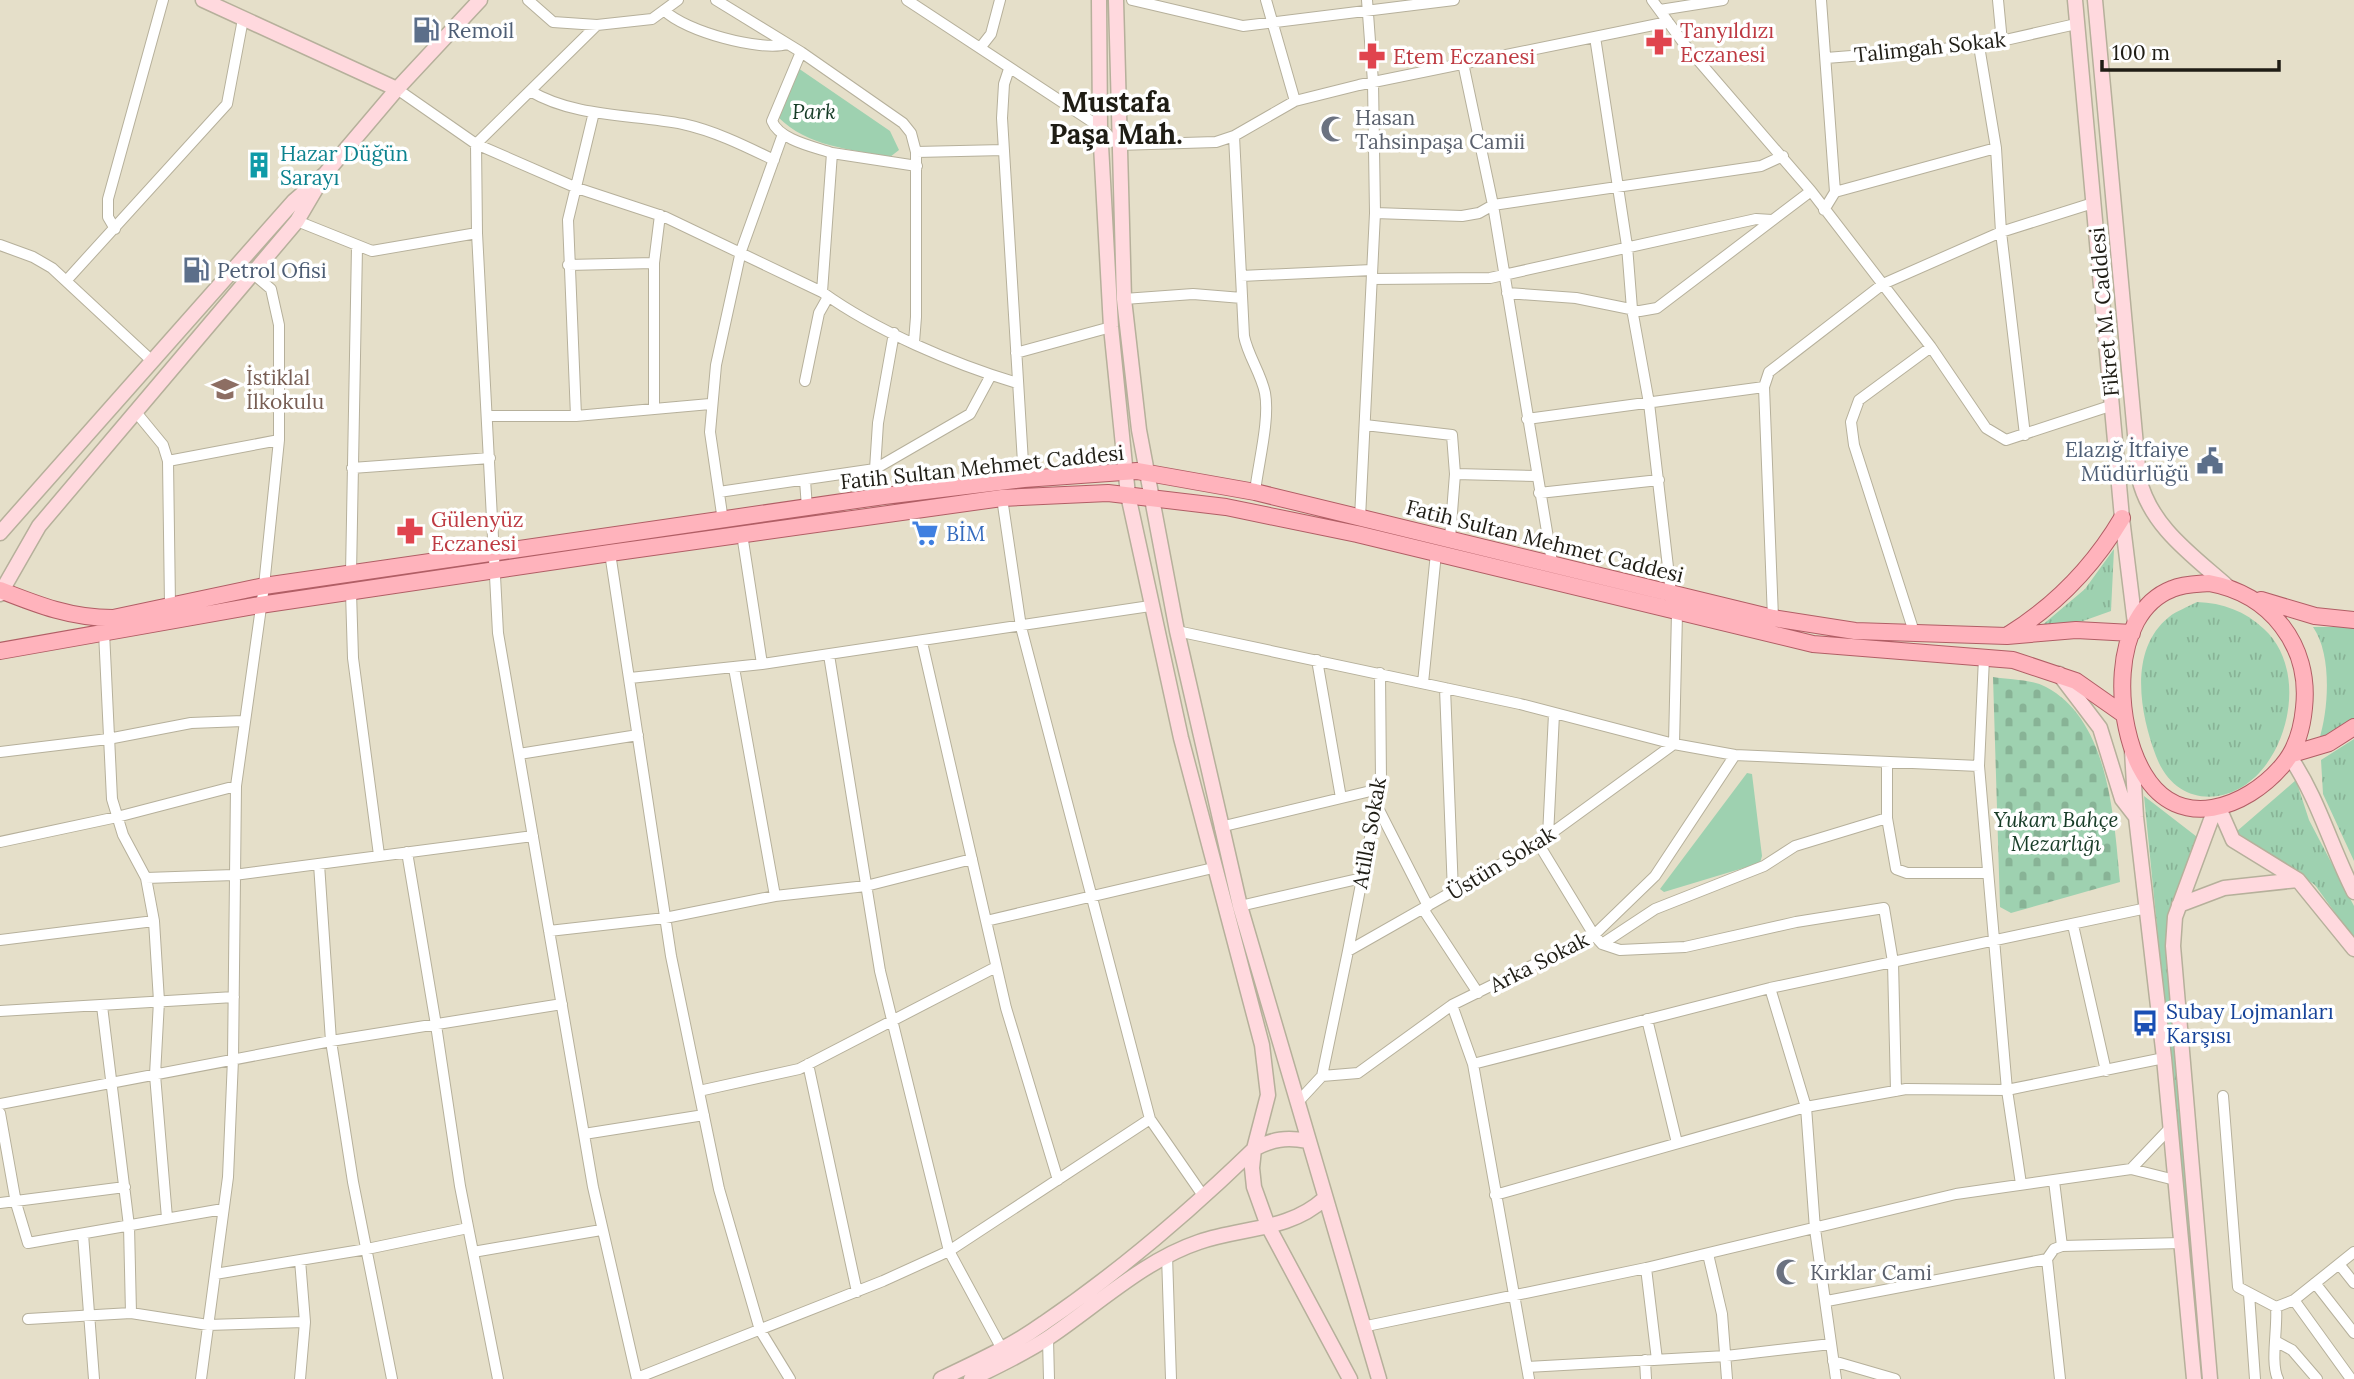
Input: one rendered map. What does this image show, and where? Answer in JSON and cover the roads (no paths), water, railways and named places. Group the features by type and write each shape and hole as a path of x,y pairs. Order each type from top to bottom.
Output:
{"main road":[{"path":"203,0 397,89"},
{"path":"0,533 294,201 325,174 397,89 480,0"},
{"path":"1099,0 1100,127 1111,327 1128,495 1150,606 1213,868 1262,1045 1268,1079 1266,1113 1254,1149 1254,1187 1268,1226 1350,1379"},
{"path":"1116,0 1124,299 1146,472 1177,631 1240,906 1379,1379"},
{"name":"Fikret M. Caddesi","path":"2075,0 2134,628"},
{"path":"2095,0 2130,408 2144,501 2172,538 2227,586"},
{"path":"1,592 39,526 251,272 297,221 325,174"},
{"name":"Fatih Sultan Mehmet Caddesi","path":"1,592 56,612 91,618 113,618 264,586 884,496 1024,479 1146,472 1255,492 1552,562 1773,618 1855,631 2007,636 2134,628"},
{"path":"0,651 260,605 495,569 1002,498 1072,493 1128,495 1226,507 1436,553 1813,644 2013,660 2059,673 2076,681 2123,714"},
{"path":"2007,636 2042,612 2073,584 2100,552 2122,518"},
{"path":"2248,595 2276,619 2298,648 2305,699 2302,726 2291,755 2261,788 2231,805 2207,810 2176,802 2156,789 2144,774 2132,747 2123,714 2121,679 2134,628 2156,599 2172,589 2209,583 2227,586 2289,611 2354,620"},
{"path":"2059,673 2100,727 2122,799 2136,817"},
{"path":"2291,755 2329,743 2354,727"},
{"path":"2132,747 2136,817 2164,1058 2194,1379"},
{"path":"2291,755 2308,783 2331,848 2354,892"},
{"path":"2217,808 2233,839 2298,880 2354,949"},
{"path":"2210,1379 2173,946 2175,917 2217,808"},
{"path":"2179,905 2224,888 2298,880"},
{"path":"941,1379 1002,1349 1045,1323 1204,1197 1254,1149 1268,1141 1283,1138 1307,1141"},
{"path":"974,1378 1048,1339 1167,1255 1203,1240 1298,1218 1324,1199"}],"street":[{"path":"115,229 108,217 108,199 163,0"},
{"path":"528,0 553,22 597,25 636,23 665,11 678,0"},
{"path":"716,0 801,52 903,123 911,133 917,166 914,342"},
{"path":"907,0 1100,127 1118,145 1216,142 1234,136 1295,102 1373,82 1668,22"},
{"path":"980,48 991,34 1000,0"},
{"path":"1132,0 1243,26 1273,24 1368,5 1454,0"},
{"path":"1266,0 1295,102"},
{"path":"1652,0 1811,191 1931,347 1986,428 2006,440 2113,405"},
{"path":"1660,10 1697,2 1723,0"},
{"path":"1821,0 1835,192 1824,211"},
{"path":"1998,0 2002,42"},
{"path":"1360,518 1375,213 1373,82 1368,5"},
{"path":"665,11 684,26 702,33 772,46 787,44"},
{"path":"66,281 227,104 243,19"},
{"name":"Talimgah Sokak","path":"1826,58 1979,46 2076,24"},
{"path":"597,25 476,144 477,233 489,416 498,633 601,1230 637,1379 857,1292 949,1251 1150,1119"},
{"path":"1595,37 1627,246 1632,309 1649,403 1671,593"},
{"path":"1979,46 1996,148 2001,232 2025,435"},
{"path":"801,52 772,121 783,134 832,153 917,166"},
{"path":"1463,63 1493,205 1552,562"},
{"path":"1009,69 1002,99 1024,479"},
{"path":"397,89 476,144 577,188 660,215 741,251 894,333 991,375 1017,383"},
{"path":"530,91 559,104 594,112 693,126 774,160"},
{"path":"576,416 568,220 594,112"},
{"path":"723,521 710,432 710,404 716,365 741,251 783,134"},
{"path":"1234,136 1242,298 1248,353 1261,381 1266,403 1255,492"},
{"path":"1835,192 1996,148"},
{"path":"916,152 1004,150"},
{"path":"805,381 825,294 832,153"},
{"path":"1375,213 1462,216 1479,213 1493,205 1761,166 1783,156"},
{"path":"1507,293 1576,298 1650,310 1667,303 1811,191"},
{"path":"1773,618 1764,387 1773,367 1883,284 2001,232 2093,203"},
{"path":"653,409 654,263 660,215"},
{"path":"1241,276 1372,275 1471,280 1756,219 1772,220"},
{"path":"297,221 372,251 477,233"},
{"path":"0,245 33,257 66,281 151,360"},
{"path":"351,574 357,247"},
{"path":"568,265 654,263"},
{"path":"201,1379 223,1209 233,1059 236,786 264,586 279,440 279,325 271,289 251,272"},
{"path":"1124,299 1193,294 1242,298"},
{"path":"1016,353 1111,327"},
{"path":"884,496 876,469 882,391 894,333"},
{"path":"1914,632 1854,445 1851,422 1858,400 1931,347"},
{"path":"719,492 876,469 970,414 991,375"},
{"path":"1527,419 1764,387"},
{"path":"489,416 576,416 710,404"},
{"path":"135,411 163,445 168,461 170,605"},
{"path":"1365,425 1452,435 1455,474 1450,538"},
{"path":"168,461 279,440"},
{"path":"352,468 490,458"},
{"path":"1455,474 1536,476"},
{"path":"805,480 807,508"},
{"path":"1539,493 1659,480"},
{"path":"1002,498 1021,627 1150,1119 1204,1197"},
{"path":"741,534 762,664"},
{"path":"610,553 665,918 719,1189 760,1330 790,1379"},
{"path":"1423,683 1436,553"},
{"path":"351,592 353,658 379,855"},
{"path":"630,678 829,655 1150,606"},
{"path":"1674,744 1677,612"},
{"path":"1177,631 1380,673 1674,744 1735,755 1979,766"},
{"path":"104,632 108,738 117,817 146,878 154,921 159,1001 155,1075 167,1218"},
{"path":"922,642 996,967 1058,1180"},
{"path":"829,655 880,971 949,1251 1002,1349"},
{"path":"1984,658 1979,766 2007,1090 2021,1185"},
{"path":"1317,660 1341,798"},
{"path":"734,668 775,896"},
{"name":"Atilla Sokak","path":"1348,951 1379,789 1380,673"},
{"path":"1445,688 1453,892"},
{"path":"1548,836 1554,714"},
{"path":"0,752 108,738 191,723 243,722"},
{"path":"519,754 638,735"},
{"name":"Üstün Sokak","path":"1348,951 1538,843 1674,744"},
{"name":"Arka Sokak","path":"1322,1076 1358,1073 1452,1005 1594,935 1655,876 1735,755"},
{"path":"1887,763 1887,818 1894,866 1899,871 1987,873"},
{"path":"0,842 117,817 236,786"},
{"path":"1220,827 1379,789"},
{"path":"1376,804 1425,907 1478,993"},
{"path":"1602,944 1655,909 1764,866 1795,846 1887,818"},
{"path":"146,878 234,875 533,836"},
{"path":"1538,843 1594,935 1602,944 1620,950 1685,947 1796,922 1884,908 1893,962 1896,1091"},
{"path":"407,852 468,1228 498,1379"},
{"path":"549,932 665,918 775,896 866,886 972,859"},
{"path":"319,864 331,1041 392,1379"},
{"path":"986,921 1213,868"},
{"path":"1240,906 1362,878"},
{"path":"1473,1064 1770,988 1993,943 2147,908"},
{"path":"0,940 154,921"},
{"path":"2073,925 2106,1071"},
{"path":"1297,1103 1322,1076 1348,951"},
{"path":"699,1091 799,1069 996,967"},
{"path":"1770,988 1806,1107 1815,1229 1836,1379"},
{"path":"0,1011 234,997"},
{"path":"0,1104 331,1041 562,1004"},
{"path":"1452,1005 1473,1064 1494,1195 1516,1297 1529,1379"},
{"path":"102,1006 130,1226 131,1313"},
{"path":"1647,1019 1677,1143"},
{"path":"1494,1195 1806,1107 1896,1091 2007,1090 2164,1058"},
{"path":"808,1064 857,1292"},
{"path":"2223,1096 2234,1264 2238,1287 2276,1307"},
{"path":"0,1113 16,1203 28,1243 223,1209"},
{"path":"584,1135 704,1115"},
{"path":"2131,1169 2171,1128"},
{"path":"1362,1327 1646,1268 1956,1194 2131,1169 2175,1180"},
{"path":"2054,1181 2062,1246"},
{"path":"0,1203 125,1187"},
{"path":"215,1274 367,1249 468,1228"},
{"path":"473,1252 601,1230"},
{"path":"83,1234 94,1379"},
{"path":"2060,1379 2047,1259 2054,1249 2062,1246 2181,1243"},
{"path":"2276,1307 2294,1300 2354,1252"},
{"path":"1708,1254 1722,1314 1727,1379"},
{"path":"1167,1255 1171,1379"},
{"path":"1827,1301 2047,1259"},
{"path":"300,1260 305,1322 300,1379"},
{"path":"2339,1264 2354,1283"},
{"path":"1646,1268 1657,1360"},
{"path":"2315,1283 2354,1333"},
{"path":"2249,1294 2255,1379"},
{"path":"2294,1300 2351,1379"},
{"path":"2276,1307 2277,1342 2273,1369 2278,1379"},
{"path":"28,1319 131,1313 208,1325 305,1322"},
{"path":"1048,1339 1049,1379"},
{"path":"2277,1342 2292,1350 2317,1379"},
{"path":"1527,1367 1726,1356 1831,1344"},
{"path":"1645,1360 1646,1379"},
{"path":"1833,1361 1895,1379"}],"place":[{"name":"Remoil","path":"426,30"},
{"name":"Tanyıldızı Eczanesi","path":"1659,42"},
{"name":"Etem Eczanesi","path":"1372,56"},
{"name":"Hasan Tahsinpaşa Camii","path":"1334,129"},
{"name":"Hazar Düğün Sarayı","path":"259,165"},
{"name":"Petrol Ofisi","path":"196,270"},
{"name":"İstiklal İlkokulu","path":"225,389"},
{"name":"Elazığ İtfaiye Müdürlüğü","path":"2210,461"},
{"name":"Gülenyüz Eczanesi","path":"410,531"},
{"name":"BİM","path":"925,533"},
{"name":"Subay Lojmanları Karşısı","path":"2145,1023"},
{"name":"Kırklar Cami","path":"1789,1272"}],"district":[{"name":"Mustafa Paşa Mah.","path":"1116,118"}],"park label":[{"name":"Park","path":"814,111"},
{"name":"Yukarı Bahçe Mezarlığı","path":"2056,831"}]}
